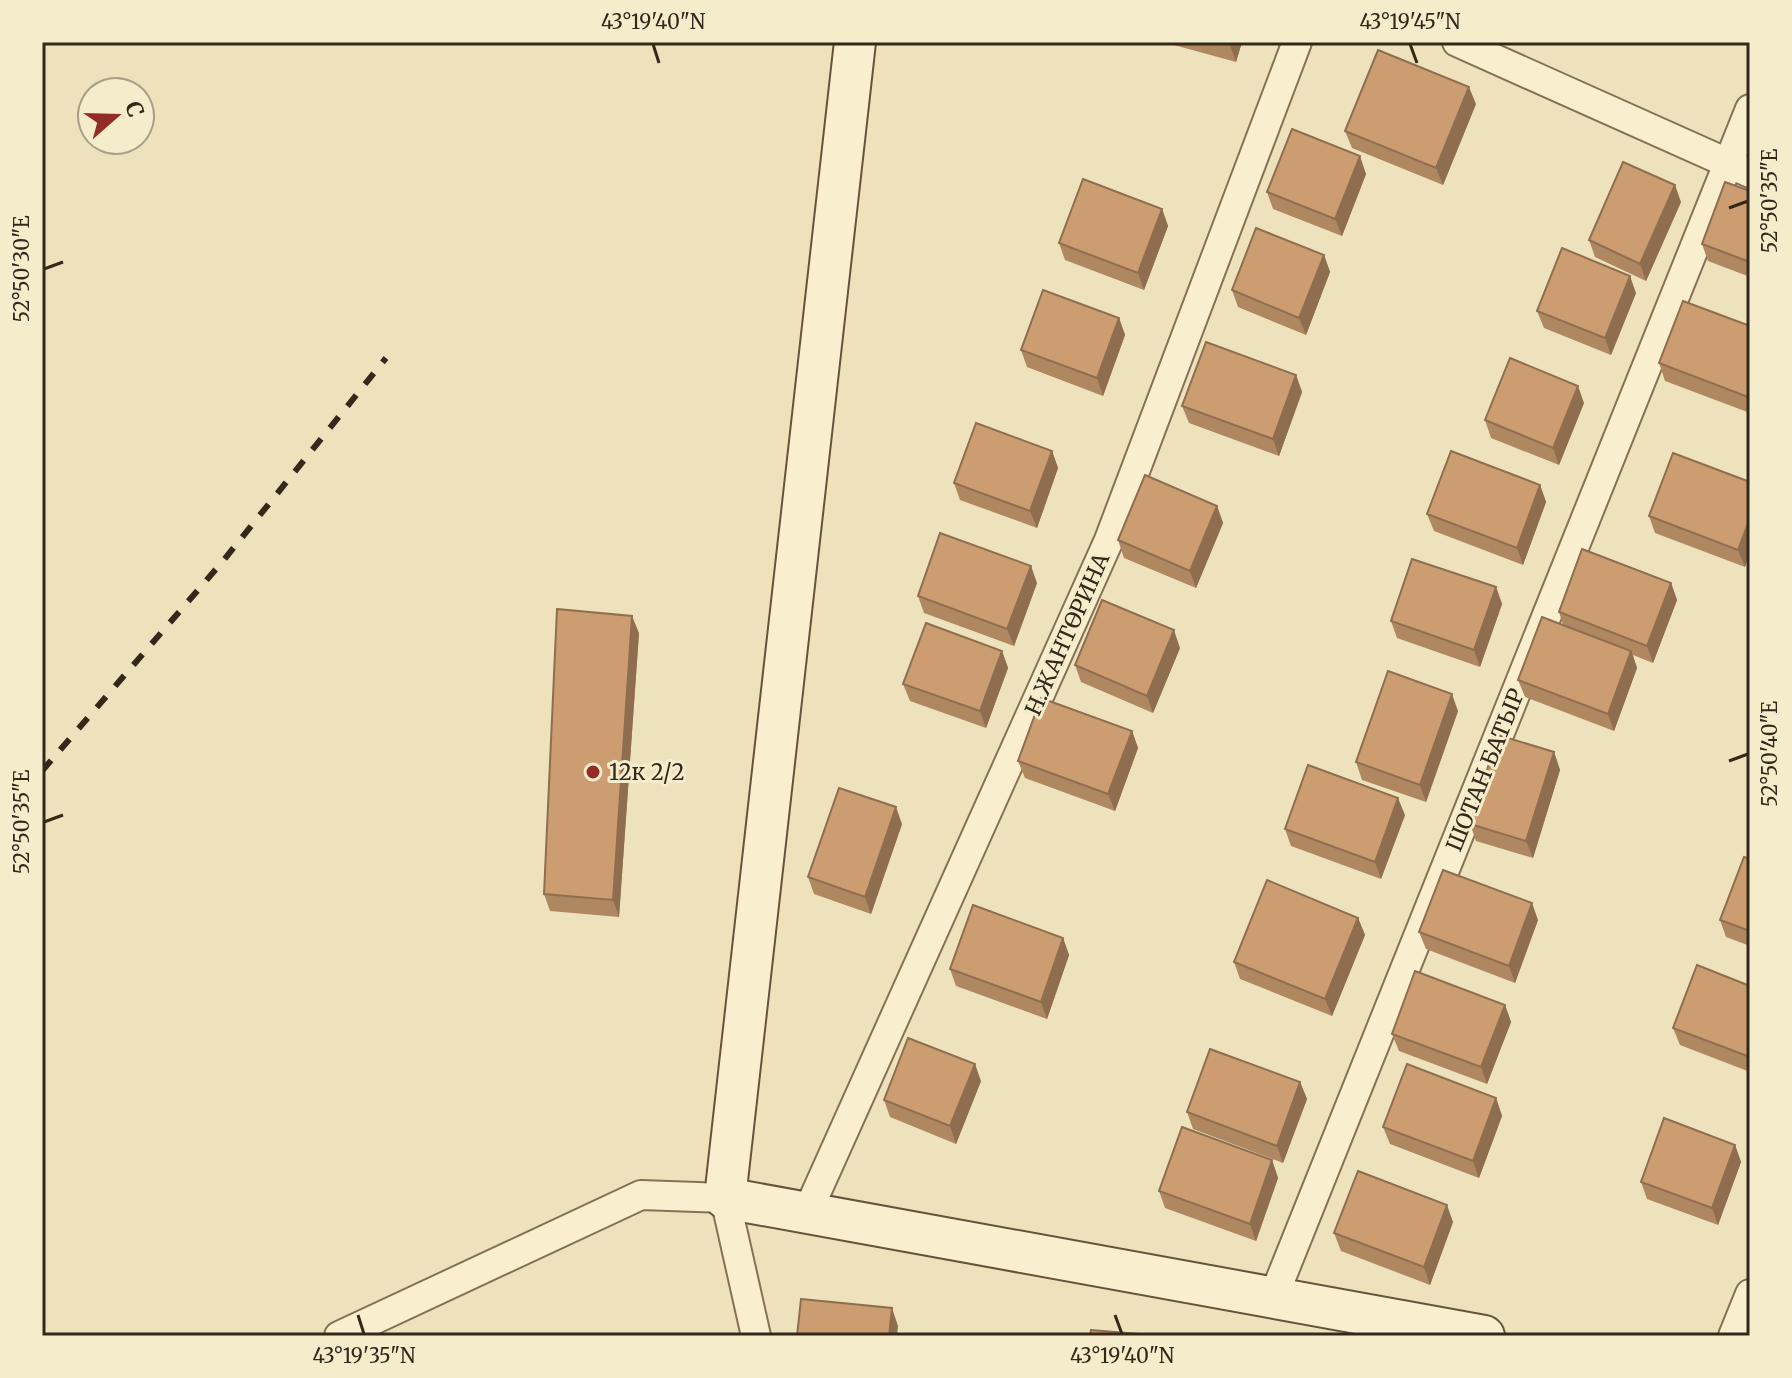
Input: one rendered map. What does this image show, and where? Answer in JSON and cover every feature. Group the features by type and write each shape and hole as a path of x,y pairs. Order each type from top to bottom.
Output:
{"street":[{"path":"756,1336 725,1198 855,42"},
{"name":"Н.ЖАНТӨРИНА","path":"807,1213 1109,540 1297,42"},
{"path":"1457,42 1739,168"},
{"name":"ШОТАН БАТЫР","path":"1273,1298 1739,168 1750,109"},
{"path":"339,1336 641,1195 725,1198 1484,1336"},
{"path":"1733,1336 1750,1294"}],"building":[{"path":"1378,50 1469,87 1436,168 1345,131"},
{"path":"1292,129 1360,156 1335,219 1267,192"},
{"path":"1623,162 1675,185 1640,264 1589,240"},
{"path":"1083,179 1162,209 1138,273 1059,243"},
{"path":"1725,182 1750,191 1750,262 1702,244"},
{"path":"1256,228 1324,255 1299,318 1232,290"},
{"path":"1562,248 1630,276 1605,338 1537,311"},
{"path":"1043,290 1119,318 1097,378 1021,350"},
{"path":"1683,301 1750,326 1748,397 1659,363"},
{"path":"1206,342 1296,375 1273,439 1182,406"},
{"path":"1510,358 1578,386 1553,448 1485,420"},
{"path":"976,423 1052,451 1030,511 954,483"},
{"path":"1451,451 1540,485 1517,548 1427,514"},
{"path":"1673,453 1750,482 1750,518 1738,550 1649,516"},
{"path":"1145,475 1217,506 1190,571 1118,540"},
{"path":"940,533 1031,566 1007,629 918,596"},
{"path":"1582,549 1671,583 1647,646 1559,612"},
{"path":"1412,559 1496,587 1474,650 1391,621"},
{"path":"1102,600 1174,630 1147,696 1075,665"},
{"name":"12к 2/2","path":"557,609 632,616 613,900 544,894"},
{"path":"1542,617 1631,651 1608,714 1518,680"},
{"path":"926,623 1002,651 980,711 903,684"},
{"path":"1388,671 1452,694 1420,785 1356,762"},
{"path":"1041,698 1132,731 1108,794 1018,761"},
{"path":"1498,735 1554,752 1526,841 1470,824"},
{"path":"1308,765 1398,798 1375,862 1285,829"},
{"path":"839,788 896,807 865,897 808,877"},
{"path":"1744,857 1750,859 1750,931 1720,920"},
{"path":"1443,870 1532,903 1509,966 1419,932"},
{"path":"1267,880 1358,918 1325,999 1234,962"},
{"path":"973,905 1063,938 1041,1002 950,969"},
{"path":"1697,965 1750,986 1750,1057 1673,1028"},
{"path":"1415,971 1505,1005 1481,1067 1392,1034"},
{"path":"908,1038 975,1064 950,1126 884,1100"},
{"path":"1210,1049 1300,1082 1277,1146 1187,1112"},
{"path":"1407,1064 1496,1098 1473,1161 1383,1127"},
{"path":"1664,1118 1735,1145 1712,1208 1641,1182"},
{"path":"1182,1127 1272,1160 1250,1224 1159,1191"},
{"path":"1358,1171 1447,1205 1424,1267 1334,1233"},
{"path":"801,1299 892,1308 889,1336 797,1336"},
{"path":"1091,1330 1163,1336 1090,1336"}],"railway":[{"path":"42,771 223,561 386,358"}],"place":[{"name":"12к 2/2","path":"593,772"}]}
